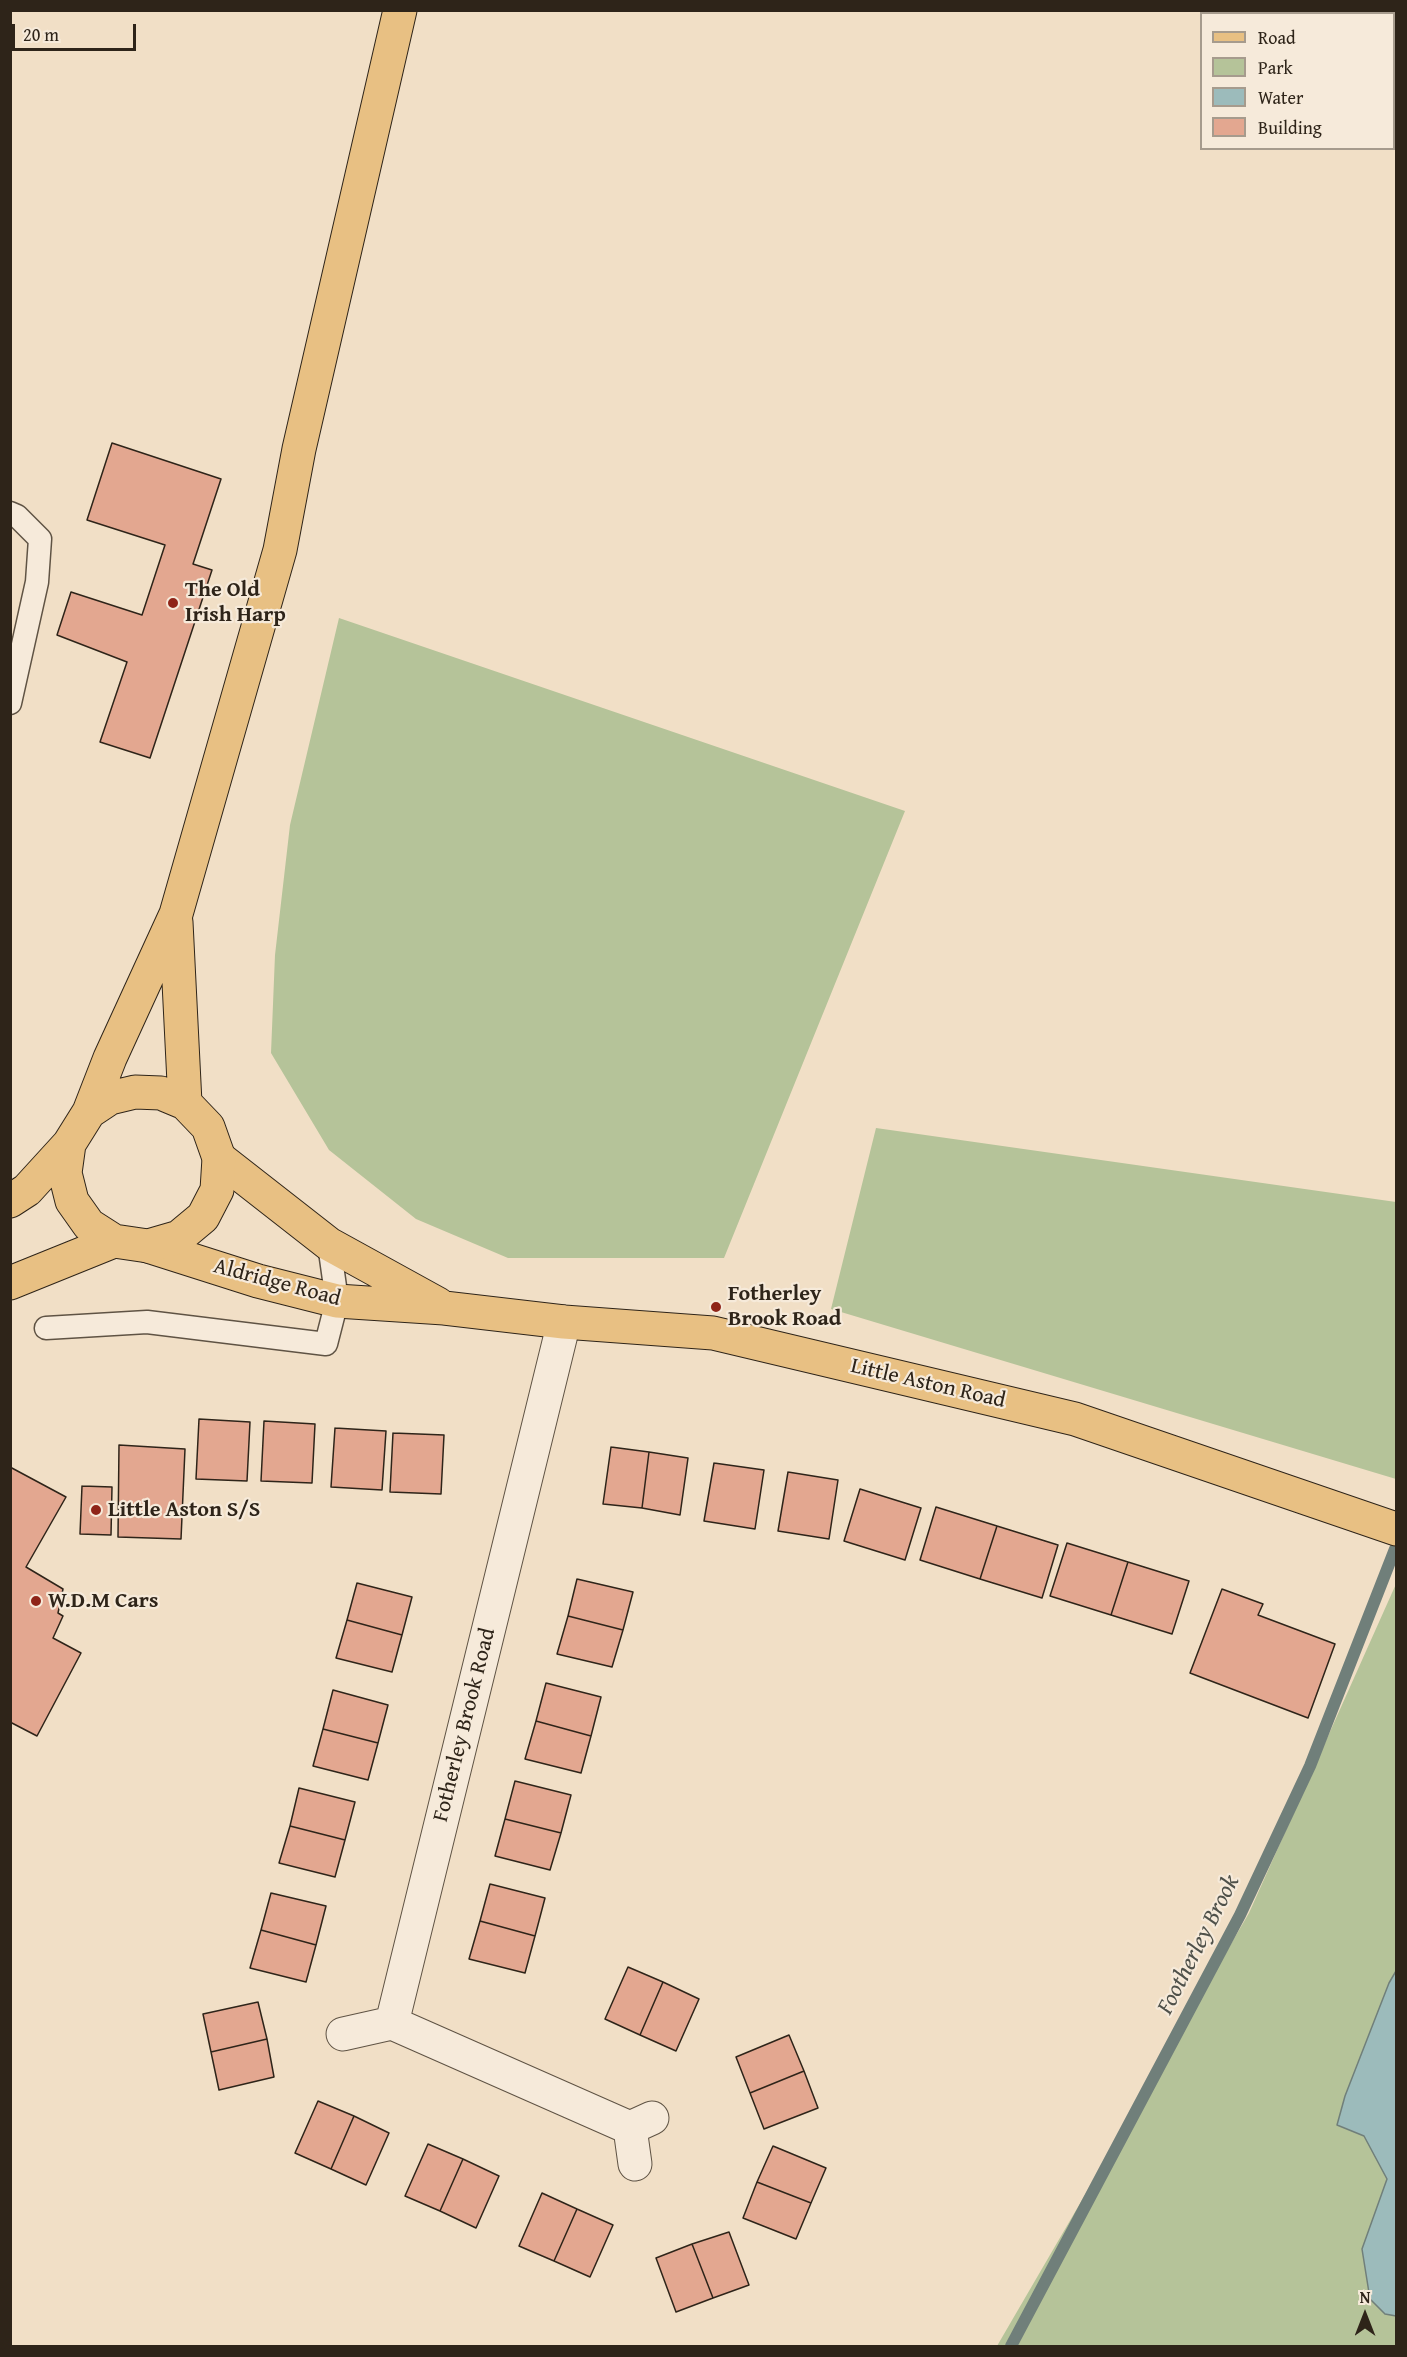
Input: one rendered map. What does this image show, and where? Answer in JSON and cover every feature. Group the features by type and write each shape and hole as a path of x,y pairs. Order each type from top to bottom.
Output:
{"main road":[{"path":"10,1201 27,1190 69,1144 89,1112 110,1058 176,914 279,550 298,449 400,10"},
{"path":"176,914 185,1103"},
{"path":"69,1144 65,1173 72,1201 89,1225 114,1241 148,1246 179,1238 203,1217 217,1190 219,1158 208,1127 185,1103 161,1093 135,1092 110,1098 89,1112"},
{"path":"219,1158 329,1244 444,1308"},
{"path":"10,1283 114,1241"},
{"name":"Aldridge Road","path":"148,1246 258,1281 338,1301 444,1308"},
{"name":"Little Aston Road","path":"444,1308 564,1322 713,1333 1075,1419 1396,1529"}],"street":[{"name":"Fotherley Brook Road","path":"392,2023 564,1322"},
{"path":"343,2034 392,2023 641,2123 635,2164"}],"lane":[{"path":"10,513 17,516 40,539 37,582 10,703"},
{"path":"46,1328 147,1322 326,1344 338,1301 329,1244"}],"green space":[{"path":"339,618 905,811 724,1258 508,1258 416,1219 329,1150 271,1053 275,955 290,825"},
{"path":"876,1128 1396,1202 1396,1479 831,1309"},
{"path":"1396,1584 1396,2346 997,2346 1249,1913"}],"water":[{"path":"1396,1971 1396,2316 1385,2314 1370,2299 1362,2249 1387,2179 1364,2136 1337,2125 1345,2096 1389,1983"}],"building":[{"name":"The Old Irish Harp","path":"112,443 221,479 193,564 212,570 150,758 100,742 127,662 57,635 71,592 142,615 165,545 87,520"},
{"path":"199,1419 250,1422 247,1481 196,1479"},
{"path":"264,1421 315,1424 312,1483 261,1481"},
{"path":"335,1428 386,1431 382,1490 331,1487"},
{"path":"393,1433 444,1435 441,1494 390,1492"},
{"path":"119,1445 185,1449 181,1539 118,1537"},
{"path":"611,1447 649,1452 642,1508 603,1504"},
{"path":"649,1452 688,1458 680,1515 642,1508"},
{"path":"714,1463 764,1470 755,1529 704,1521"},
{"name":"W.D.M Cars","path":"10,1467 66,1497 26,1567 63,1589 58,1613 63,1616 53,1638 81,1653 37,1736 10,1722"},
{"path":"788,1472 838,1480 829,1539 778,1531"},
{"name":"Little Aston S/S","path":"82,1486 112,1487 111,1535 80,1534"},
{"path":"860,1489 921,1508 905,1560 844,1541"},
{"path":"936,1507 997,1526 980,1579 920,1560"},
{"path":"997,1526 1058,1545 1042,1598 980,1579"},
{"path":"1067,1543 1128,1562 1111,1615 1050,1596"},
{"path":"1128,1562 1189,1581 1172,1634 1111,1615"},
{"path":"577,1579 633,1592 623,1630 568,1616"},
{"path":"357,1583 412,1597 402,1635 347,1620"},
{"path":"1222,1589 1263,1604 1258,1615 1335,1644 1308,1718 1190,1673"},
{"path":"568,1616 623,1630 612,1667 557,1654"},
{"path":"347,1620 402,1635 392,1672 336,1658"},
{"path":"546,1683 601,1697 591,1736 536,1721"},
{"path":"333,1690 388,1705 378,1743 323,1729"},
{"path":"536,1721 591,1736 581,1773 525,1759"},
{"path":"323,1729 378,1743 368,1780 313,1766"},
{"path":"515,1781 571,1795 561,1833 505,1819"},
{"path":"299,1788 355,1802 345,1840 290,1826"},
{"path":"505,1819 561,1833 550,1870 495,1856"},
{"path":"290,1826 345,1840 335,1877 279,1863"},
{"path":"490,1884 545,1898 535,1936 480,1921"},
{"path":"271,1893 326,1906 316,1945 261,1930"},
{"path":"480,1921 535,1936 525,1973 469,1959"},
{"path":"261,1930 316,1945 306,1982 250,1968"},
{"path":"628,1967 663,1982 640,2035 605,2019"},
{"path":"663,1982 699,1999 676,2051 640,2035"},
{"path":"258,2002 267,2039 211,2052 203,2014"},
{"path":"789,2035 804,2071 750,2093 736,2057"},
{"path":"267,2039 274,2077 219,2090 211,2052"},
{"path":"804,2071 818,2108 764,2129 750,2093"},
{"path":"318,2101 354,2116 331,2169 295,2153"},
{"path":"354,2116 389,2133 366,2185 331,2169"},
{"path":"428,2144 463,2159 440,2211 405,2196"},
{"path":"773,2146 826,2168 811,2203 757,2182"},
{"path":"463,2159 499,2176 476,2228 440,2211"},
{"path":"757,2182 811,2203 796,2239 743,2218"},
{"path":"542,2193 577,2209 554,2261 519,2246"},
{"path":"577,2209 613,2225 590,2277 554,2261"},
{"path":"729,2232 749,2285 713,2298 692,2244"},
{"path":"692,2244 713,2298 676,2312 656,2258"}],"waterway":[{"name":"Footherley Brook","path":"1011,2346 1240,1915 1310,1766 1395,1549"}],"place":[{"name":"The Old Irish Harp","path":"173,603"},
{"name":"Fotherley Brook Road","path":"716,1307"},
{"name":"Little Aston S/S","path":"96,1510"},
{"name":"W.D.M Cars","path":"36,1601"}]}
